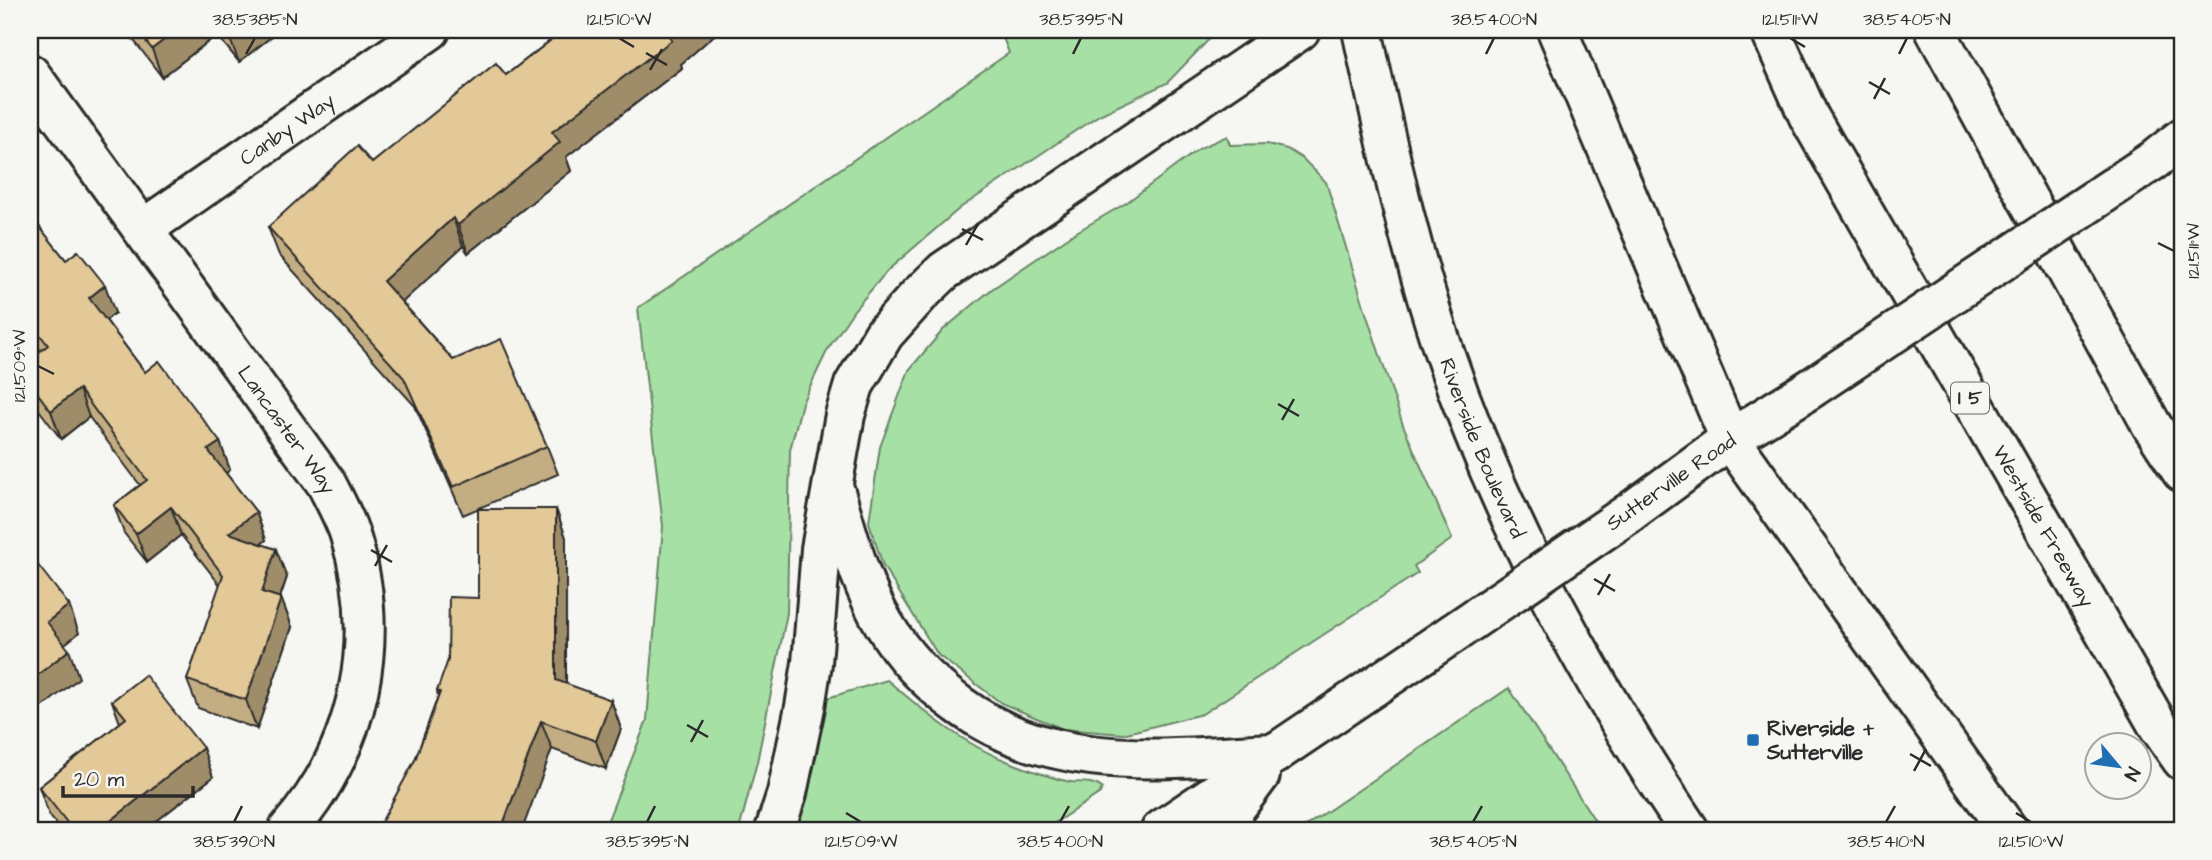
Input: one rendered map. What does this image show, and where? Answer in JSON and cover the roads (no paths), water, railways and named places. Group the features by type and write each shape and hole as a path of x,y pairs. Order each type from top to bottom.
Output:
{"main road":[{"name":"Canby Way","path":"143,229 430,30"},
{"path":"775,830 787,793 805,707 812,663 821,549 838,447 854,385 884,334 919,295 954,265 1300,30"},
{"name":"Riverside Boulevard","path":"1362,30 1408,230 1444,352 1486,464 1508,514 1605,699 1689,830"},
{"path":"1556,30 1730,439 2008,830"},
{"name":"Westside Freeway","path":"1770,30 1809,117 2159,727 2182,760"},
{"path":"1935,30 2151,424 2182,471"},
{"name":"Lancaster Way","path":"30,74 326,483 348,529 359,570 366,630 359,693 344,741 327,776 288,830"},
{"name":"Sutterville Road","path":"1161,830 1629,513 1730,439 1810,389 2168,149"},
{"path":"832,484 858,566 884,624 901,649 941,692 988,724 1036,746 1091,755 1136,759 1276,753"},
{"path":"1219,830 1276,753"}],"place":[{"name":"Riverside + Sutterville","path":"1753,740"}]}
